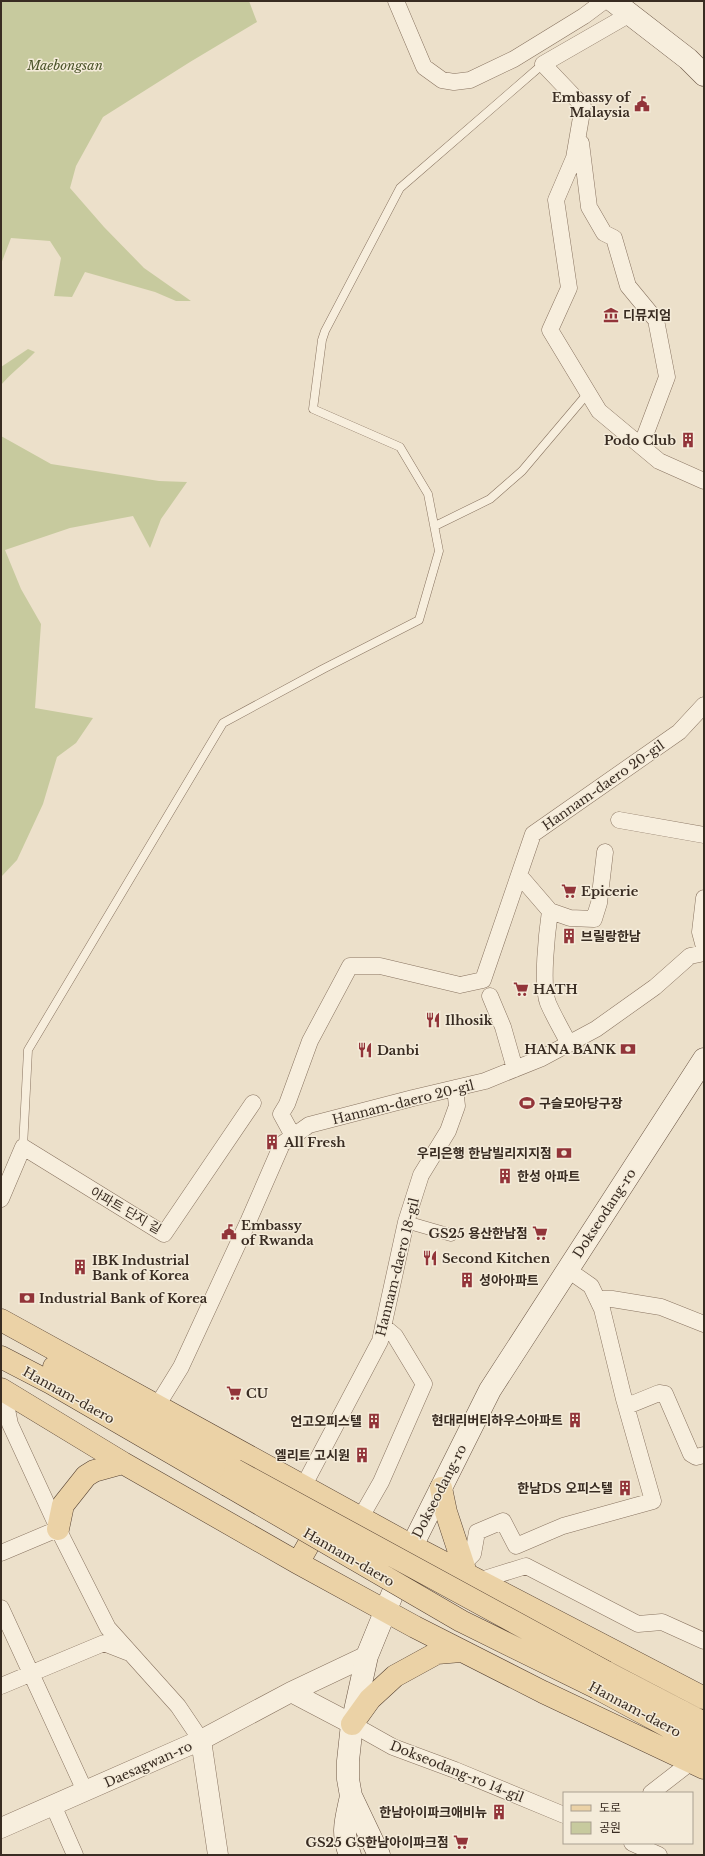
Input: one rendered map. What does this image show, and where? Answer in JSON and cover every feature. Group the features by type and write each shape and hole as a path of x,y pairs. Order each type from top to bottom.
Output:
{"main road":[{"path":"622,8 688,59 704,75"},
{"name":"Dokseodang-ro","path":"380,1855 351,1796 348,1761 352,1724 367,1656 385,1610 412,1546 490,1390 704,1059"},
{"path":"1,1320 412,1546 470,1573 704,1698"},
{"name":"Hannam-daero","path":"1,1336 231,1477 461,1621 704,1723"},
{"name":"Hannam-daero","path":"1,1357 231,1477"},
{"path":"2,1389 123,1463 298,1563 461,1651 616,1728 700,1759"},
{"path":"58,1529 63,1505 86,1476 94,1471 123,1463"},
{"path":"441,1488 446,1512 470,1573"},
{"path":"298,1563 333,1502"},
{"path":"352,1724 370,1699 395,1676 437,1653 461,1651"},
{"name":"Hannam-daero","path":"601,1680 700,1759"},
{"path":"350,1855 345,1841 344,1828 351,1796"}],"street":[{"path":"396,1 424,67 442,80 454,82 470,80 514,59 584,16 604,1"},
{"path":"622,8 543,64 583,106 574,158 556,200 569,288 550,330 600,411 658,461 704,481"},
{"path":"579,127 589,207 604,233 614,238 628,286 656,320 667,377 641,446"},
{"name":"Hannam-daero 20-gil","path":"293,1136 281,1114 287,1104 310,1041 350,966 380,966 460,985 482,980 533,834 679,732 704,705"},
{"path":"619,820 704,835"},
{"path":"519,875 550,911 570,918 594,919 599,903 606,852"},
{"path":"704,898 700,932 704,948"},
{"path":"550,911 547,932 545,992 548,1002 569,1044"},
{"name":"Hannam-daero 20-gil","path":"157,1406 181,1367 248,1222 282,1144 308,1125 485,1081 542,1058 596,1029 655,987 690,956 704,953"},
{"path":"490,996 503,1027 514,1069"},
{"name":"Hannam-daero 18-gil","path":"303,1486 380,1341 406,1222 421,1175 448,1131 458,1106 455,1088"},
{"name":"아파트 단지 길","path":"23,1147 164,1234 253,1103"},
{"path":"1,1199 23,1147"},
{"path":"406,1222 451,1235"},
{"path":"568,1270 591,1286 602,1309 626,1406 653,1501 563,1526 516,1546 503,1521 477,1532 470,1573 526,1566 638,1624 662,1622 704,1641"},
{"path":"597,1299 612,1299 661,1307 704,1324"},
{"path":"361,1517 381,1482 424,1384 395,1336 383,1326"},
{"path":"2,1389 10,1424 58,1529 108,1628 178,1706 201,1740 218,1855"},
{"path":"626,1406 659,1393 665,1394 691,1454 696,1457 704,1455"},
{"path":"1,1553 58,1529"},
{"path":"1,1608 85,1791"},
{"path":"1,1686 104,1643 129,1652"},
{"name":"Daesagwan-ro","path":"1,1828 201,1740 291,1692 367,1656"},
{"path":"291,1692 352,1724"},
{"name":"Dokseodang-ro 14-gil","path":"352,1724 392,1747 455,1770 563,1815"},
{"path":"652,1792 700,1759"},
{"path":"53,1805 75,1855"},
{"path":"634,1844 659,1855"}],"lane":[{"path":"23,1147 28,1050 223,723 322,669 419,620 439,551 428,494 400,447 313,410 322,340 400,188 543,64"},
{"path":"435,526 490,499 522,471 588,393"}],"green space":[{"name":"Maebongsan","path":"1,1 249,1 257,22 103,117 76,166 70,188 104,227 144,268 191,301 176,301 155,292 85,272 72,297 54,296 61,258 50,241 11,238 1,264"},
{"path":"28,349 35,352 1,385 1,367"},
{"path":"1,436 51,464 159,481 187,482 161,519 150,548 133,516 70,528 5,550 21,589 41,624 35,708 93,718 76,743 57,757 43,804 17,860 1,877"}],"place":[{"name":"Embassy of Malaysia","path":"642,104"},
{"name":"디뮤지엄","path":"611,315"},
{"name":"Podo Club","path":"688,440"},
{"name":"Epicerie","path":"569,891"},
{"name":"브릴랑한남","path":"569,936"},
{"name":"HATH","path":"521,989"},
{"name":"Ilhosik","path":"433,1020"},
{"name":"HANA BANK","path":"628,1049"},
{"name":"Danbi","path":"365,1050"},
{"name":"구슬모아당구장","path":"527,1103"},
{"name":"All Fresh","path":"272,1142"},
{"name":"우리은행 한남빌리지지점","path":"564,1153"},
{"name":"한성 아파트","path":"505,1176"},
{"name":"Embassy of Rwanda","path":"229,1232"},
{"name":"GS25 용산한남점","path":"540,1233"},
{"name":"Second Kitchen","path":"430,1258"},
{"name":"IBK Industrial Bank of Korea","path":"80,1267"},
{"name":"성아아파트","path":"467,1280"},
{"name":"Industrial Bank of Korea","path":"27,1298"},
{"name":"CU","path":"234,1393"},
{"name":"현대리버티하우스아파트","path":"575,1420"},
{"name":"언고오피스텔","path":"374,1421"},
{"name":"엘리트 고시원","path":"362,1455"},
{"name":"한남DS 오피스텔","path":"625,1488"},
{"name":"한남아이파크애비뉴","path":"499,1812"},
{"name":"GS25 GS한남아이파크점","path":"461,1842"}]}
